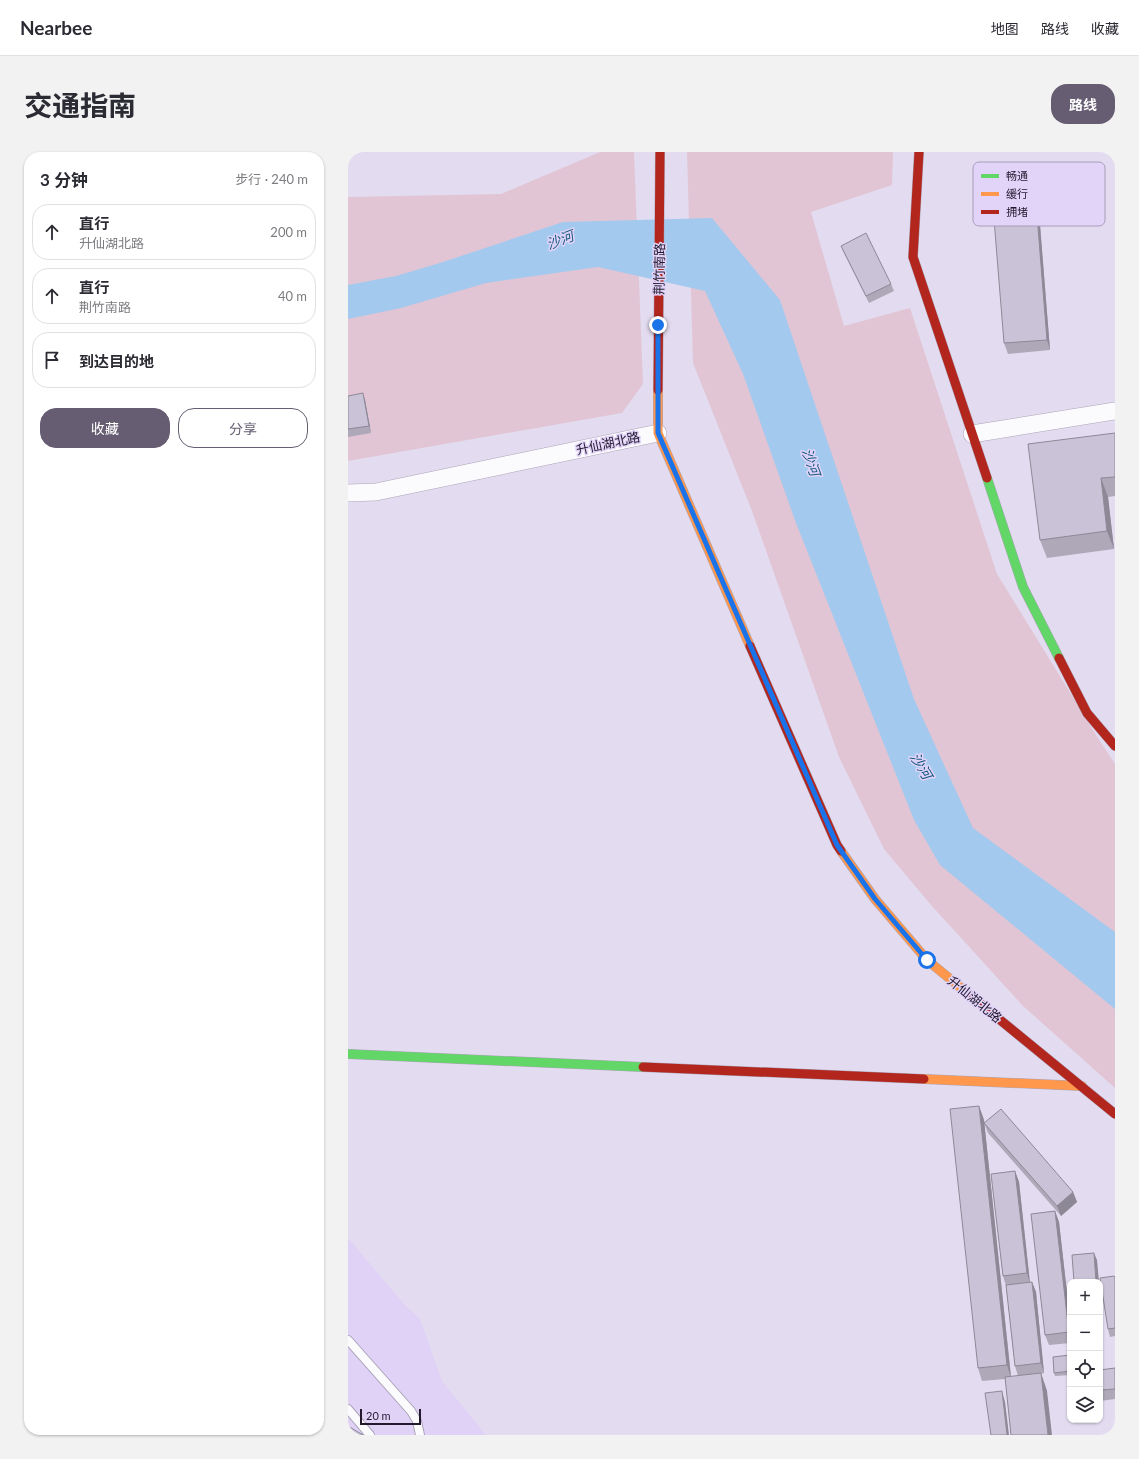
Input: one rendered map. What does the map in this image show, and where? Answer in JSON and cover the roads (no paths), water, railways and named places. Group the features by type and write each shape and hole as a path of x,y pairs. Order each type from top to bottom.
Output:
{"street":[{"name":"荆竹南路","path":"658,433 660,152"},
{"path":"920,152 913,257 1023,587 1087,713 1115,746"},
{"path":"972,434 1115,411"},
{"name":"升仙湖北路","path":"348,493 376,492 658,433 837,845 875,899 927,960 1115,1114"},
{"path":"348,1054 1082,1086"}],"lane":[{"path":"348,1340 411,1411 417,1421 420,1435"},
{"path":"348,1409 370,1435"}],"water":[{"name":"沙河","path":"712,218 780,300 914,699 973,828 1115,932 1115,1009 940,865 914,820 796,523 743,374 705,291 598,267 486,283 401,308 348,319 348,285 396,276 563,222"}]}
